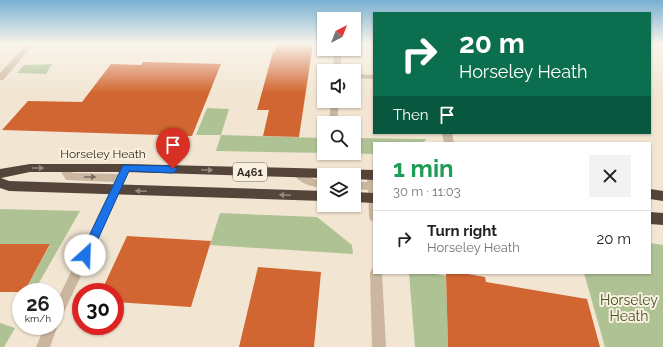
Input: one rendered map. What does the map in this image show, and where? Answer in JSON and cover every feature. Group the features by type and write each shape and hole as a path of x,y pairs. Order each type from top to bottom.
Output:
{"highway":[{"name":"Horseley Heath","path":"0,174 30,168 64,168 124,173 298,173 373,186"},
{"name":"A461","path":"0,183 9,186 116,191 317,196"},
{"path":"361,193 373,186"},
{"path":"651,194 663,196"},
{"path":"651,218 663,219"}],"street":[{"path":"0,78 16,60"},
{"path":"361,76 373,76"},
{"path":"64,301 124,173"},
{"path":"298,173 312,183 317,183"},
{"path":"361,185 373,186"},
{"path":"376,274 379,347"},
{"path":"43,347 48,335"}],"green space":[{"path":"52,64 46,74 17,73 24,65"},
{"path":"207,108 229,109 221,135 196,135"},
{"path":"221,135 317,138 317,153 216,151"},
{"path":"361,138 427,139 423,142 373,142 373,154 361,154"},
{"path":"0,209 80,211 39,283 29,283 50,245 0,244"},
{"path":"220,213 317,217 352,245 353,254 210,245"},
{"name":"Horseley Heath","path":"651,243 663,245 663,347 605,347 584,274 651,274"},
{"path":"409,274 435,274 446,276 448,347 415,347"},
{"path":"0,323 12,327 12,333 4,347 0,347"}],"building":[{"path":"271,60 311,60 299,137 263,136 269,110 257,110"},
{"path":"143,62 221,64 192,136 2,130 28,101 82,102 111,64 141,65"},
{"path":"127,236 211,241 191,307 124,303 124,283 105,283"},
{"path":"0,244 50,244 29,283 12,283 12,292 0,292"},
{"path":"258,267 321,272 314,347 239,347"},
{"path":"446,274 468,274 485,277 486,282 587,299 600,347 448,347"}],"route":[{"path":"85,255 126,168 173,169"}]}
